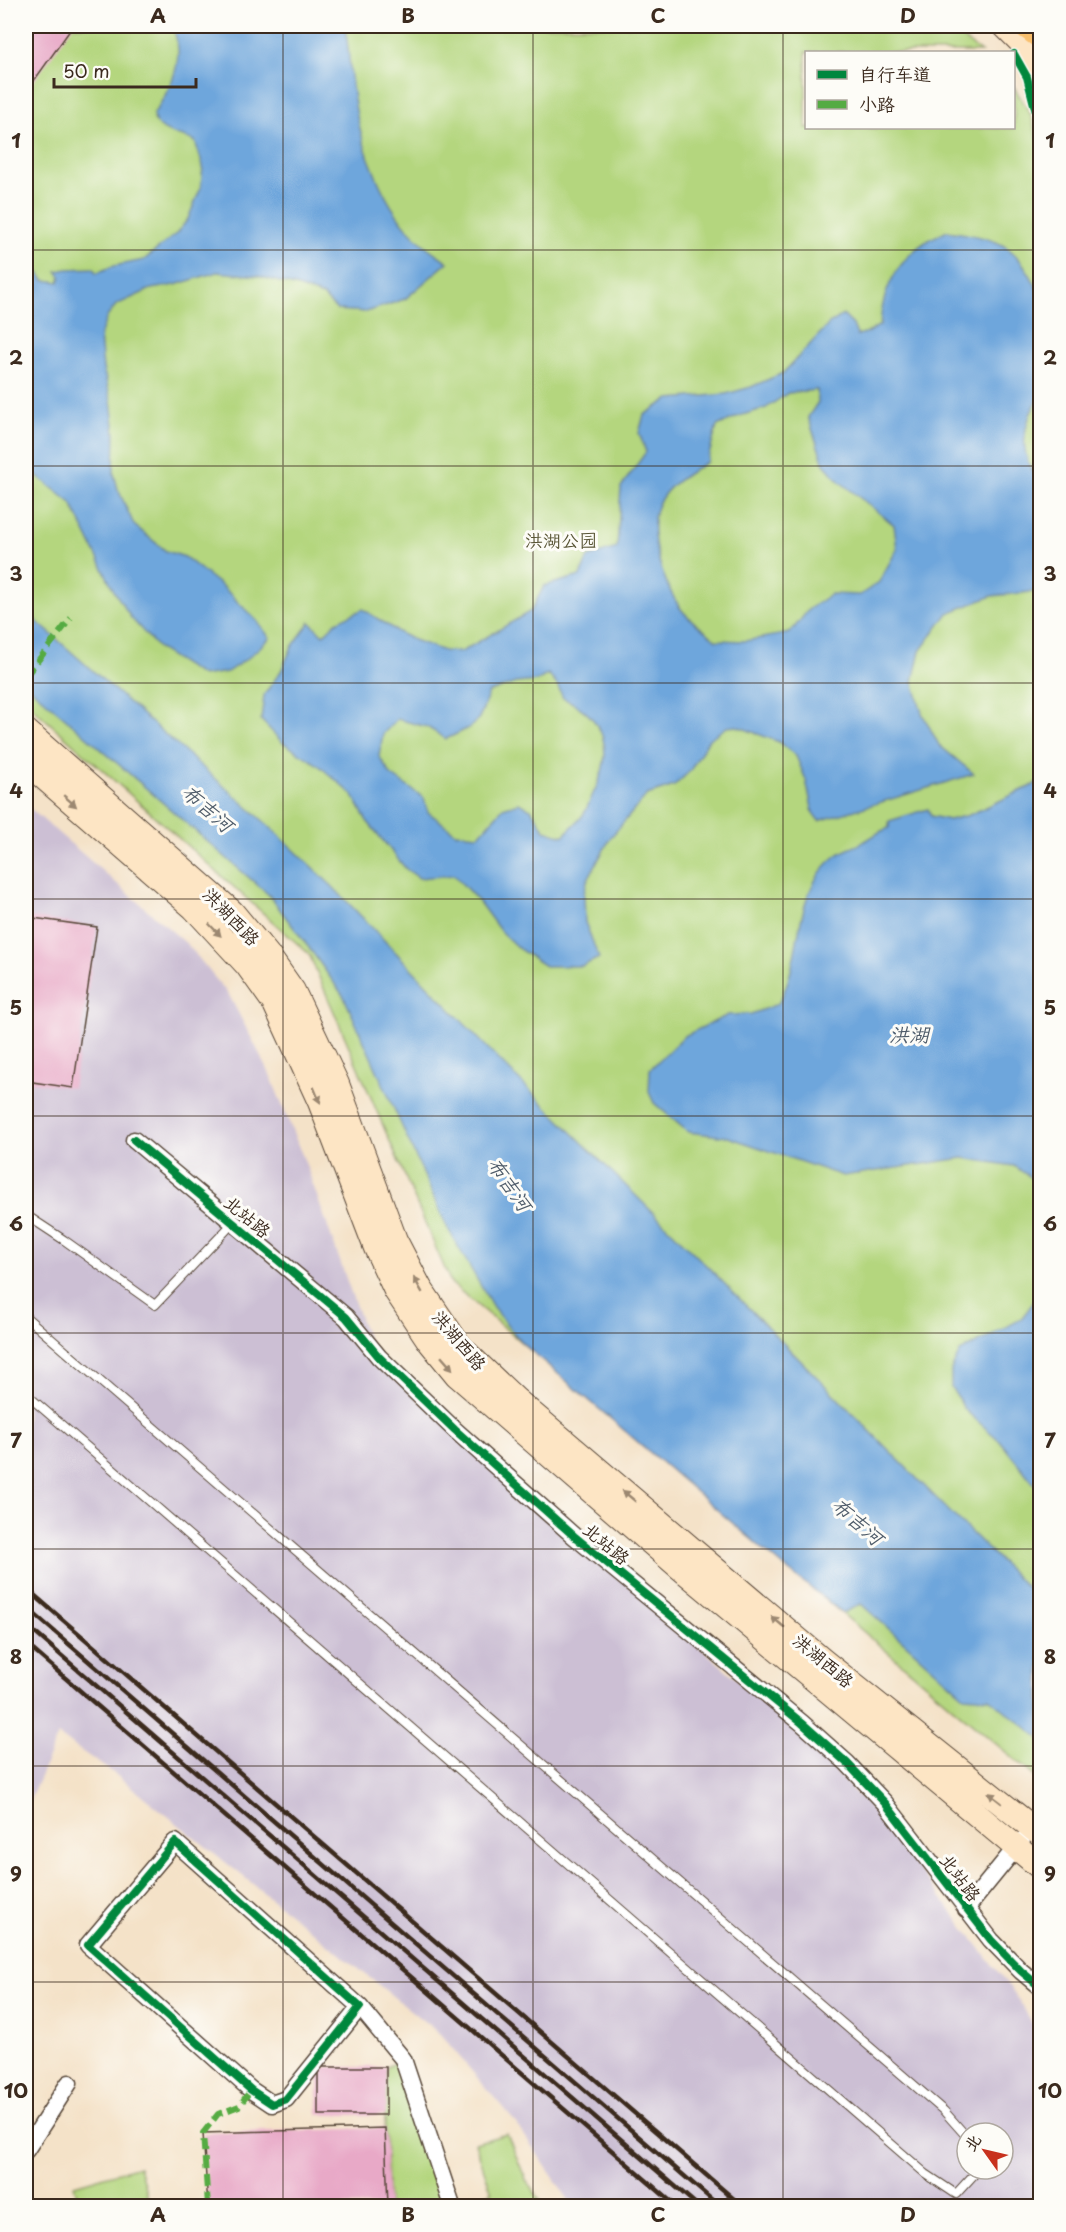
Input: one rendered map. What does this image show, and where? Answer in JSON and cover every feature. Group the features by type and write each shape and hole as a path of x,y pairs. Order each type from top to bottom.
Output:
{"highway":[{"path":"1028,26 1041,35"}],"main road":[{"path":"1005,26 1022,43 1041,71"},
{"name":"洪湖西路","path":"26,731 232,912 287,981 337,1084 395,1240 420,1288 460,1347 516,1400 822,1660 1036,1831"},
{"name":"洪湖西路","path":"26,762 194,908 247,965 275,1004 320,1102 376,1248 396,1291 430,1342 457,1375 678,1566 1041,1867"}],"street":[{"name":"北站路","path":"134,1140 346,1317 378,1357 455,1430 574,1536 802,1723 847,1763 885,1803 991,1940 1041,1988"},
{"path":"966,1909 1016,1846 1036,1831"},
{"path":"360,2007 286,2100 272,2104 251,2090 88,1945 176,1842 360,2007 403,2059 452,2206"},
{"path":"26,2150 69,2083"}],"lane":[{"path":"26,1215 155,1305 233,1223"},
{"path":"26,1317 944,2111 955,2123"},
{"path":"26,1394 926,2174 956,2194 968,2181"}],"shaded area":[{"path":"26,805 188,945 229,995 269,1072 305,1162 376,1363 805,1739 882,1821 1015,1994 1040,2036 1040,2206 573,2206 516,2123 440,2034 119,1777 58,1735 26,1809"}],"green space":[{"name":"洪湖公园","path":"26,26 944,26 980,51 805,51 805,129 1015,129 1015,89 1031,115 1040,148 1040,1781 451,1283 309,954 26,702"},
{"path":"403,2059 452,2204 492,2193 475,2143 507,2134 526,2180 544,2206 388,2206 385,2128 386,2067"},
{"path":"139,2166 150,2206 80,2206 74,2185"}],"water":[{"path":"173,26 345,26 357,118 376,177 396,214 408,230 425,246 448,262 405,299 366,312 337,310 323,296 258,276 217,272 175,285 151,289 116,305 107,317 100,335 103,368 111,400 115,433 114,474 134,525 166,551 185,557 223,587 257,621 270,638 248,658 227,672 202,676 159,649 131,618 114,591 71,503 26,467 26,303 30,300 29,292 26,290 26,279 38,272 44,280 59,282 61,276 57,271 94,268 96,273 114,266 144,260 177,233 188,219 201,187 203,166 195,141 164,130 155,121 153,115 166,94 175,71 178,51"},
{"path":"948,231 984,238 1004,246 1016,255 1026,268 1040,296 1040,393 1027,424 1025,450 1030,466 1040,480 1040,591 992,596 948,613 920,651 913,681 922,713 939,745 974,774 819,821 813,813 806,780 796,756 779,742 737,726 727,727 709,739 690,771 674,786 647,795 611,837 587,881 584,894 585,922 599,958 582,966 545,966 519,949 501,932 479,902 454,875 419,878 406,869 367,821 352,794 317,764 282,742 261,720 264,695 281,671 292,647 310,622 323,635 336,622 363,609 414,640 444,651 461,652 531,611 544,586 580,576 588,557 617,548 621,487 646,452 639,433 644,415 669,399 726,394 751,387 783,373 829,324 843,315 853,325 857,335 869,332 880,325 886,294 899,267 920,246","holes":["817,390 818,402 808,417 824,464 839,481 894,525 897,549 879,582 860,595 831,594 809,609 790,633 745,641 716,640 681,609 668,585 654,537 657,508 663,496 672,486 707,462 717,426 739,416 766,408 788,393","548,674 557,685 563,698 578,706 598,726 605,750 600,779 587,808 581,818 563,836 545,830 531,809 519,803 503,808 479,835 456,833 428,812 424,798 391,775 379,756 383,734 397,719 427,727 446,739 475,723 482,712 489,692 516,683 537,681"]},
{"name":"布吉河","path":"26,612 268,825 333,887 506,1067 1040,1600 1040,1738 989,1698 964,1696 861,1604 843,1613 784,1567 521,1342 493,1307 448,1229 344,997 269,895 26,684"},
{"name":"洪湖","path":"1040,782 1040,1189 1034,1180 1014,1166 963,1158 843,1176 728,1137 688,1132 654,1103 649,1092 650,1069 684,1036 728,1015 751,1014 778,1004 792,966 811,888 821,871 836,856 889,828 889,821 928,809 931,816 949,820 969,815"},
{"path":"1040,1289 1040,1491 999,1440 965,1410 951,1387 951,1370 960,1352 1021,1319 1039,1295"}],"building":[{"path":"26,26 73,26 26,92"},
{"path":"26,917 97,927 73,1088 26,1081"},
{"path":"318,2067 386,2067 386,2115 318,2115"},
{"path":"385,2128 388,2206 208,2206 203,2133"}],"railway":[{"path":"26,1588 742,2206"},
{"path":"26,1607 719,2206"},
{"path":"26,1625 698,2206"},
{"path":"26,1644 676,2206"}],"marked path":[{"path":"26,676 71,618"},
{"path":"208,2206 203,2133 218,2114 239,2106 251,2090"}],"cycle path":[{"path":"1015,56 1027,77 1040,128"},
{"path":"134,1140 346,1317 379,1357 455,1430 574,1536 802,1723 847,1763 885,1803 991,1940 1040,1987"},
{"path":"175,1842 360,2007 286,2099 272,2104 251,2090 88,1945 175,1842"}]}
